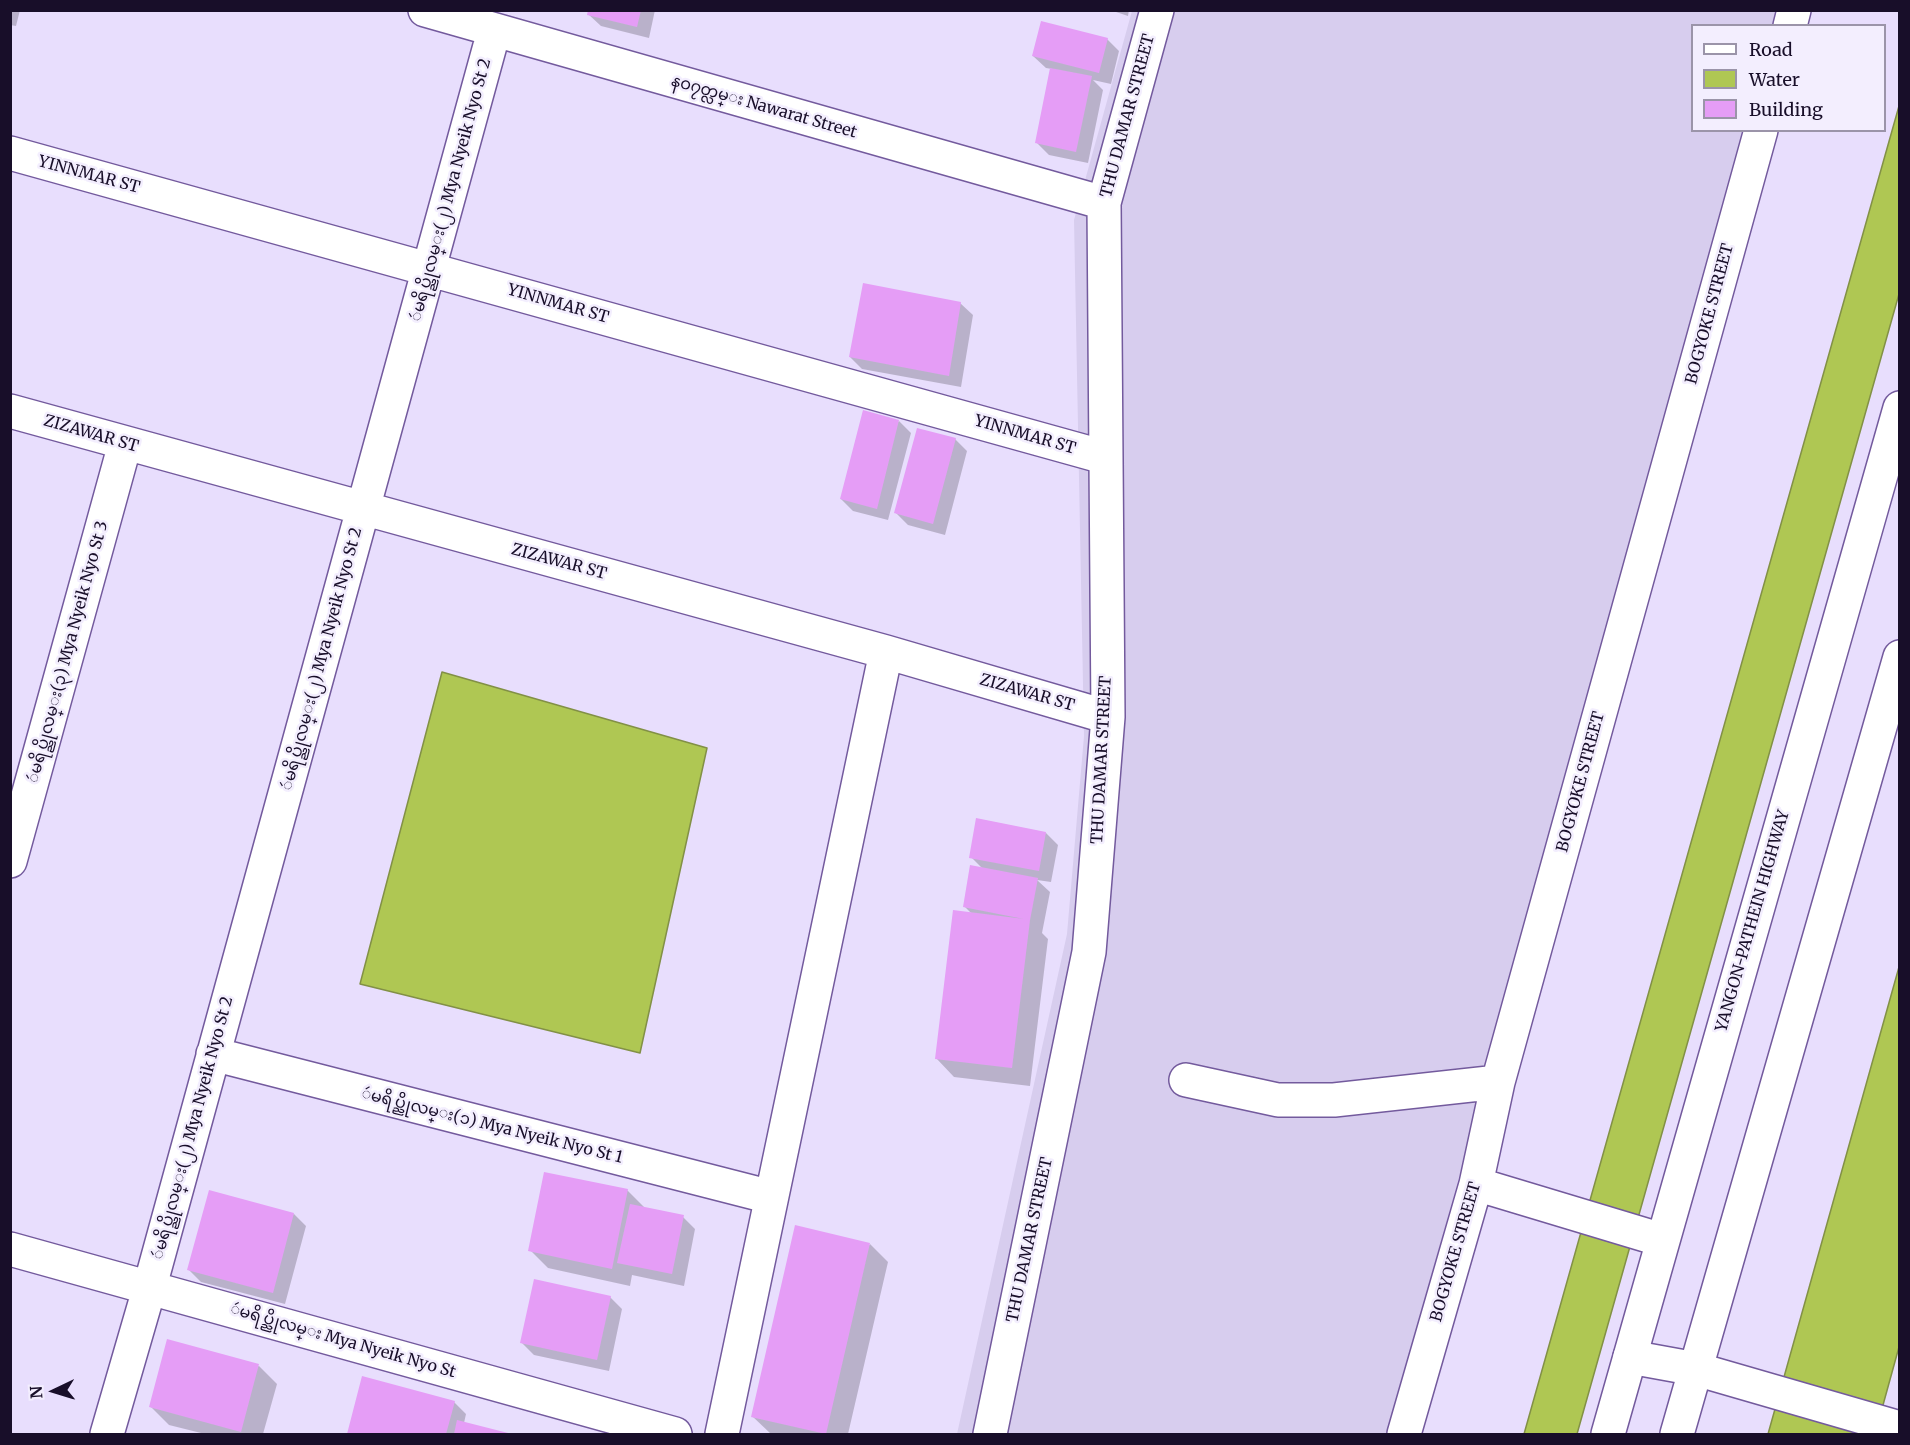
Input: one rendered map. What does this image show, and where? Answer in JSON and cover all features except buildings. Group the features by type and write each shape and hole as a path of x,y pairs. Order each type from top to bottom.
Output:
{"street":[{"name":"နဝ၇တ္လမ္း Nawarat Street","path":"425,10 494,32 1104,202"},
{"name":"THU DAMAR STREET","path":"990,1434 1089,951 1108,717 1104,457 1104,202 1157,10"},
{"name":"ဴမရိပ္ညိုလမ္း(၂) Mya Nyeik Nyo St 2","path":"107,1434 150,1286 494,32"},
{"name":"BOGYOKE STREET","path":"1404,1434 1476,1184 1498,1082 1760,132"},
{"name":"YINNMAR ST","path":"10,153 1104,457"},
{"name":"YANGON-PATHEIN HIGHWAY","path":"1608,1434 1630,1356 1658,1239 1899,408"},
{"name":"ZIZAWAR ST","path":"10,411 886,652 1108,717"},
{"name":"ဴမရိပ္ညိုလမ္း(၃) Mya Nyeik Nyo St 3","path":"10,861 125,444"},
{"path":"722,1434 886,652"},
{"path":"1677,1434 1710,1373 1899,657"},
{"name":"ဴမရိပ္ညိုလမ္း(၁) Mya Nyeik Nyo St 1","path":"213,1054 771,1197"},
{"path":"1186,1080 1278,1100 1334,1100 1498,1082"},
{"path":"1476,1184 1658,1239"},
{"name":"ဴမရိပ္ညိုလမ္း Mya Nyeik Nyo St","path":"10,1249 150,1286 675,1434"},
{"path":"1630,1356 1710,1373 1899,1428"}],"shaded area":[{"path":"1132,11 1786,11 1782,24 1691,24 1691,132 1752,132 1387,1434 957,1434 1067,934 1084,736 1074,220"}],"water":[{"path":"1899,106 1899,294 1577,1434 1524,1434"},
{"path":"442,672 707,748 640,1053 360,984"},
{"path":"1899,967 1899,1347 1875,1434 1768,1434"}]}
